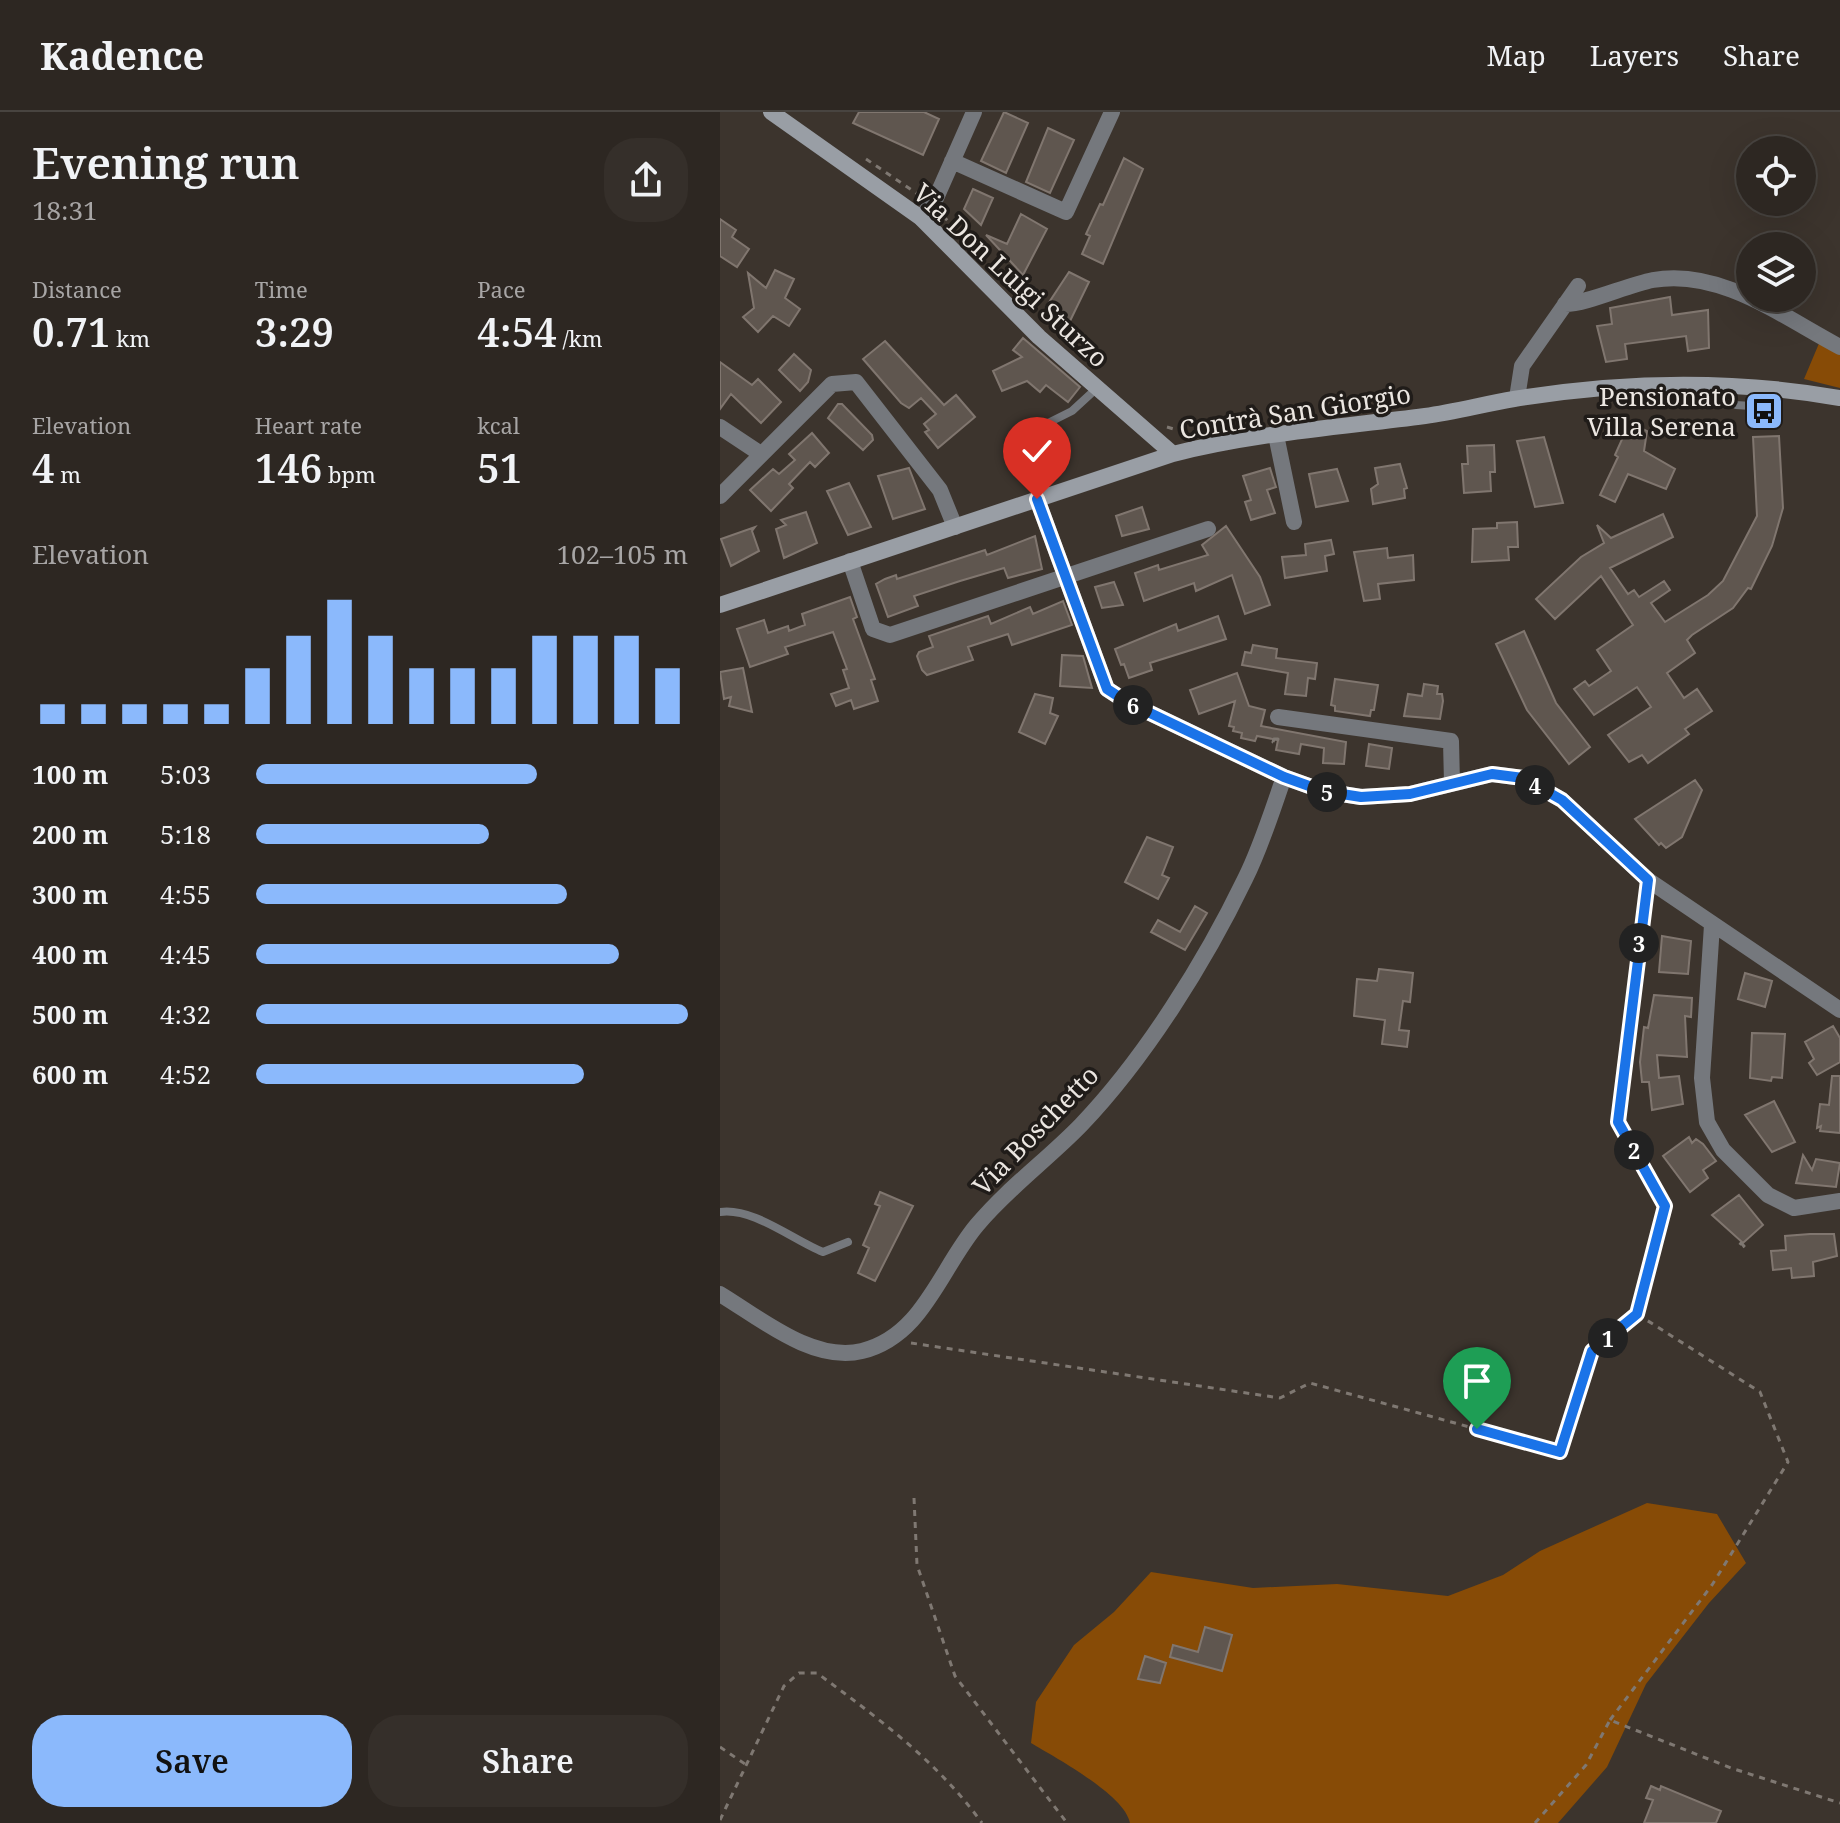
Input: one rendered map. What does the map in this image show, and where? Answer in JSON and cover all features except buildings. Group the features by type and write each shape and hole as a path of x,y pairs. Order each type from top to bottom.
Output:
{"street":[{"name":"Via Don Luigi Sturzo","path":"771,112 921,218 1039,337 1173,454"},
{"path":"921,218 933,205 974,112"},
{"path":"952,161 1066,212 1112,112"},
{"path":"1565,304 1655,280 1679,277 1714,282 1840,347"},
{"path":"1517,398 1522,366 1578,286"},
{"path":"720,496 832,384 856,382 940,490 955,527"},
{"name":"Contrà San Giorgio","path":"720,605 1173,454 1232,440 1429,415 1517,398 1683,382 1782,388 1840,398"},
{"path":"720,427 761,454"},
{"path":"1276,435 1294,522"},
{"path":"1043,498 1066,577 1107,689 1127,702 1284,777 1323,791 1361,797 1410,794 1492,774 1523,778 1562,800 1648,880 1840,1010"},
{"path":"850,561 873,629 890,635 1208,529"},
{"path":"1278,717 1451,741 1452,783"},
{"name":"Via Boschetto","path":"720,1294 825,1352 865,1350 907,1329 959,1247 990,1209 1019,1178 1081,1124 1128,1067 1210,944 1246,877 1284,777"},
{"path":"1712,925 1702,1078 1707,1122 1723,1150 1768,1195 1794,1208 1840,1201"}],"lane":[{"path":"1043,498 1026,434 1072,411 1097,388"},
{"path":"720,1212 732,1210 748,1216 823,1252 848,1242"}],"path":[{"path":"888,1340 1280,1398 1310,1383 1560,1452 1592,1351 1637,1314 1665,1206 1618,1122 1648,880"},
{"path":"1535,1823 1586,1765 1610,1720 1712,1585 1788,1462 1760,1392 1637,1314"},
{"path":"914,1498 917,1565 955,1676 1067,1823"},
{"path":"720,1820 784,1686 799,1673 817,1673 905,1738 963,1796 982,1823"},
{"path":"1610,1720 1731,1768 1840,1803"},
{"path":"720,1747 745,1764"}],"shaded area":[{"path":"1820,341 1840,352 1840,388 1804,379"},
{"path":"1647,1503 1717,1514 1746,1563 1709,1603 1646,1684 1607,1767 1558,1823 1130,1823 1125,1812 1103,1789 1031,1743 1036,1702 1074,1645 1114,1612 1151,1572 1253,1588 1337,1584 1448,1596 1503,1575 1540,1551"}],"place":[{"name":"Pensionato Villa Serena","path":"1764,411"}],"route":[{"path":"1037,499 1107,689 1127,702 1217,742 1284,777 1323,791 1361,797 1410,794 1492,774 1523,778 1562,800 1599,831 1648,880 1632,988 1618,1122 1665,1206 1637,1314 1592,1351 1560,1452 1477,1429"}]}
